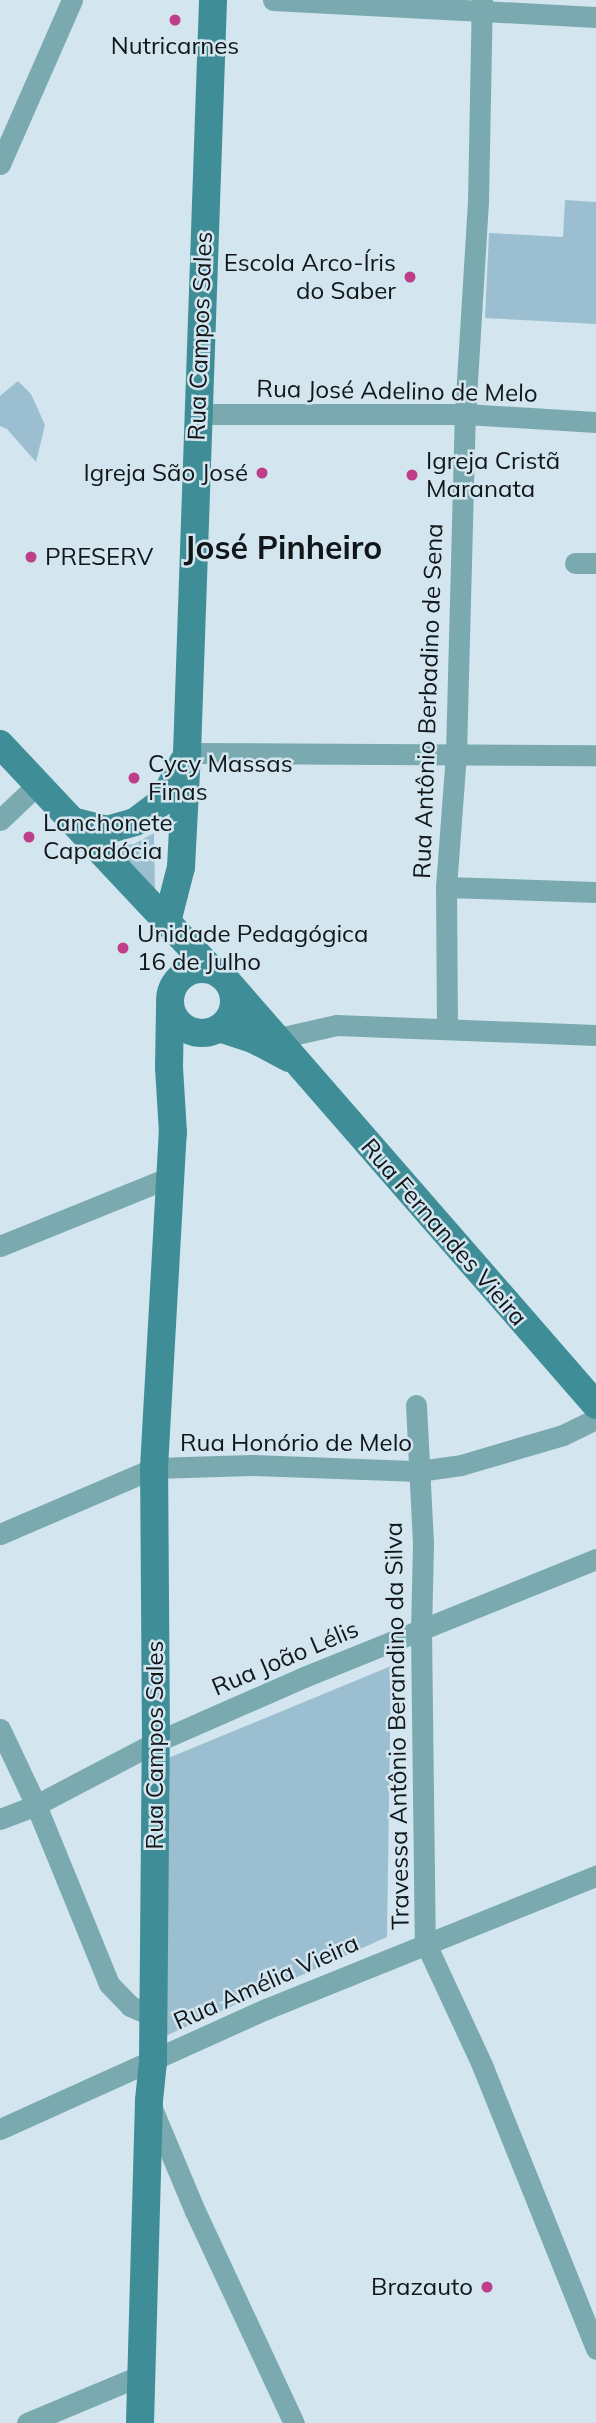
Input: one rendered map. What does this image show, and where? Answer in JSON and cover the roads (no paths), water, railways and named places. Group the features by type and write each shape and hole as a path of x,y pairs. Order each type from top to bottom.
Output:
{"street":[{"path":"0,164 72,0"},
{"name":"Rua Campos Sales","path":"140,2423 149,2100 153,2061 156,1742 154,1468 173,1133 169,1067 168,924 181,867 187,753 213,0"},
{"path":"272,0 482,4 596,17"},
{"name":"Rua Antônio Berbadino de Sena","path":"447,1028 446,887 456,753 465,414 478,201 482,4"},
{"name":"Rua José Adelino de Melo","path":"197,414 465,414 596,422"},
{"path":"0,744 211,970 223,976 232,987 235,997 232,1015 206,1030 169,1067"},
{"path":"71,821 107,830 149,815 162,802 187,753 596,755"},
{"path":"0,820 37,785"},
{"path":"446,887 596,892"},
{"path":"206,1030 182,1027 170,1001 174,985 190,970 211,970"},
{"name":"Rua Fernandes Vieira","path":"232,987 596,1405"},
{"path":"285,1048 336,1025 596,1035"},
{"name":"Rua Fernandes Vieira","path":"206,1030 285,1048"},
{"path":"0,1246 170,1177"},
{"name":"Travessa Antônio Berandino da Silva","path":"416,1405 423,1544 421,1630 425,1942 482,2066 596,2349"},
{"name":"Rua Honório de Melo","path":"0,1534 154,1468 252,1465 419,1471 461,1465 564,1435 596,1419"},
{"name":"Rua João Lélis","path":"0,1819 36,1805 156,1742 596,1559"},
{"path":"0,1729 36,1805 109,1984 130,2006 153,2016"},
{"name":"Rua Amélia Vieira","path":"0,2129 266,2009 425,1942 596,1876"},
{"path":"149,2100 186,2190 293,2423"},
{"path":"27,2423 142,2375"}],"place":[{"name":"Nutricarnes","path":"175,20"},
{"name":"Escola Arco-Íris do Saber","path":"410,277"},
{"name":"Igreja São José","path":"262,473"},
{"name":"Igreja Cristã Maranata","path":"412,475"},
{"name":"PRESERV","path":"31,557"},
{"name":"Cycy Massas Finas","path":"134,778"},
{"name":"Lanchonete Capadócia","path":"29,837"},
{"name":"Unidade Pedagógica 16 de Julho","path":"123,948"},
{"name":"Brazauto","path":"487,2287"}],"district":[{"name":"José Pinheiro","path":"283,547"}]}
